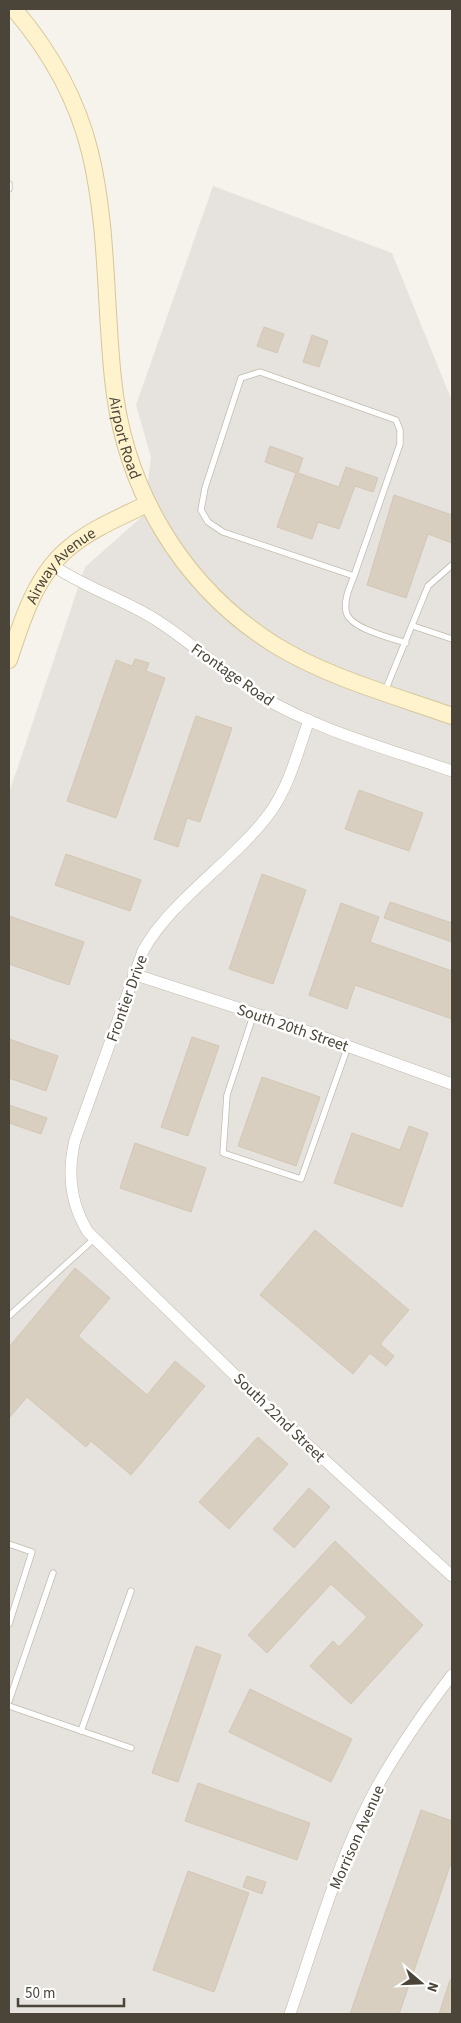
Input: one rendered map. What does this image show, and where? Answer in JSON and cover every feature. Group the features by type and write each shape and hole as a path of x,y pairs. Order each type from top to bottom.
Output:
{"main road":[{"name":"Airport Road","path":"14,9 42,45 62,79 79,118 90,151 100,210 112,370 118,415 128,458 147,504 182,561 208,590 240,619 275,644 306,662 452,716"},
{"name":"Airway Avenue","path":"9,660 28,606 52,565 81,538 147,504"}],"street":[{"name":"Frontage Road","path":"52,565 79,583 150,617 254,692 309,720 452,771"},
{"name":"Frontier Drive","path":"112,1255 82,1222 75,1206 71,1188 72,1155 133,974 145,946 160,927 259,826 275,806 287,781 309,720"},
{"name":"South 20th Street","path":"133,974 254,1013 452,1084"},
{"name":"South 22nd Street","path":"112,1255 285,1424 452,1576"},
{"name":"Morrison Avenue","path":"290,2014 332,1891 362,1816 406,1738 452,1675"}],"lane":[{"path":"9,184 9,189"},
{"path":"354,576 223,532 208,522 201,510 205,488 241,378 260,372 396,420 400,430 400,444 354,576 346,598 346,613 355,624 406,643"},
{"path":"385,692 395,662 406,643 428,586 452,565"},
{"path":"413,626 452,639"},
{"path":"254,1013 227,1095 223,1153 301,1179 348,1046"},
{"path":"9,1316 95,1238"},
{"path":"9,1544 32,1552 9,1624"},
{"path":"9,1701 53,1573"},
{"path":"81,1731 131,1592"},
{"path":"9,1706 131,1748"}],"shaded area":[{"path":"213,186 392,253 452,401 452,2014 9,2014 9,793 85,567 144,515 151,457 136,405"}],"building":[{"path":"264,327 284,334 277,353 257,346"},
{"path":"312,335 328,341 319,367 303,362"},
{"path":"270,446 303,458 298,473 339,487 346,467 378,478 373,492 355,486 339,529 318,522 312,539 277,527 296,473 265,462"},
{"path":"394,495 452,515 452,543 428,534 406,598 367,585"},
{"path":"135,659 149,663 146,671 165,678 116,818 67,801 116,660 132,666"},
{"path":"196,716 232,728 200,822 187,818 178,847 154,839"},
{"path":"359,790 423,813 409,851 345,829"},
{"path":"66,854 141,880 130,911 55,885"},
{"path":"262,874 306,890 273,984 229,969"},
{"path":"390,902 452,923 452,942 384,918"},
{"path":"341,903 379,917 370,942 452,971 452,1019 355,985 347,1009 309,995"},
{"path":"9,916 84,942 69,985 9,964"},
{"path":"192,1037 219,1046 188,1136 161,1127"},
{"path":"9,1039 58,1056 46,1091 9,1078"},
{"path":"262,1077 320,1097 296,1166 238,1146"},
{"path":"9,1105 47,1118 41,1134 9,1123"},
{"path":"409,1126 428,1133 402,1207 334,1183 352,1133 400,1150"},
{"path":"135,1143 206,1168 191,1212 120,1188"},
{"path":"315,1230 409,1310 380,1344 394,1356 386,1366 370,1353 353,1374 260,1295"},
{"path":"75,1268 110,1298 78,1336 147,1395 175,1361 205,1386 131,1475 91,1441 86,1447 27,1397 9,1418 9,1347"},
{"path":"258,1437 288,1464 229,1529 199,1502"},
{"path":"309,1488 330,1507 294,1548 273,1529"},
{"path":"335,1541 423,1625 351,1704 310,1666 333,1641 339,1647 367,1617 331,1584 267,1653 248,1635"},
{"path":"196,1646 221,1655 178,1782 152,1773"},
{"path":"250,1689 352,1739 331,1782 229,1732"},
{"path":"198,1783 310,1823 297,1860 185,1821"},
{"path":"421,1810 452,1821 452,1860 399,2014 350,2014"},
{"path":"188,1871 249,1893 214,1992 153,1970"},
{"path":"247,1876 266,1882 262,1894 243,1887"},
{"path":"450,1980 452,1981 452,2014 439,2014"}]}
